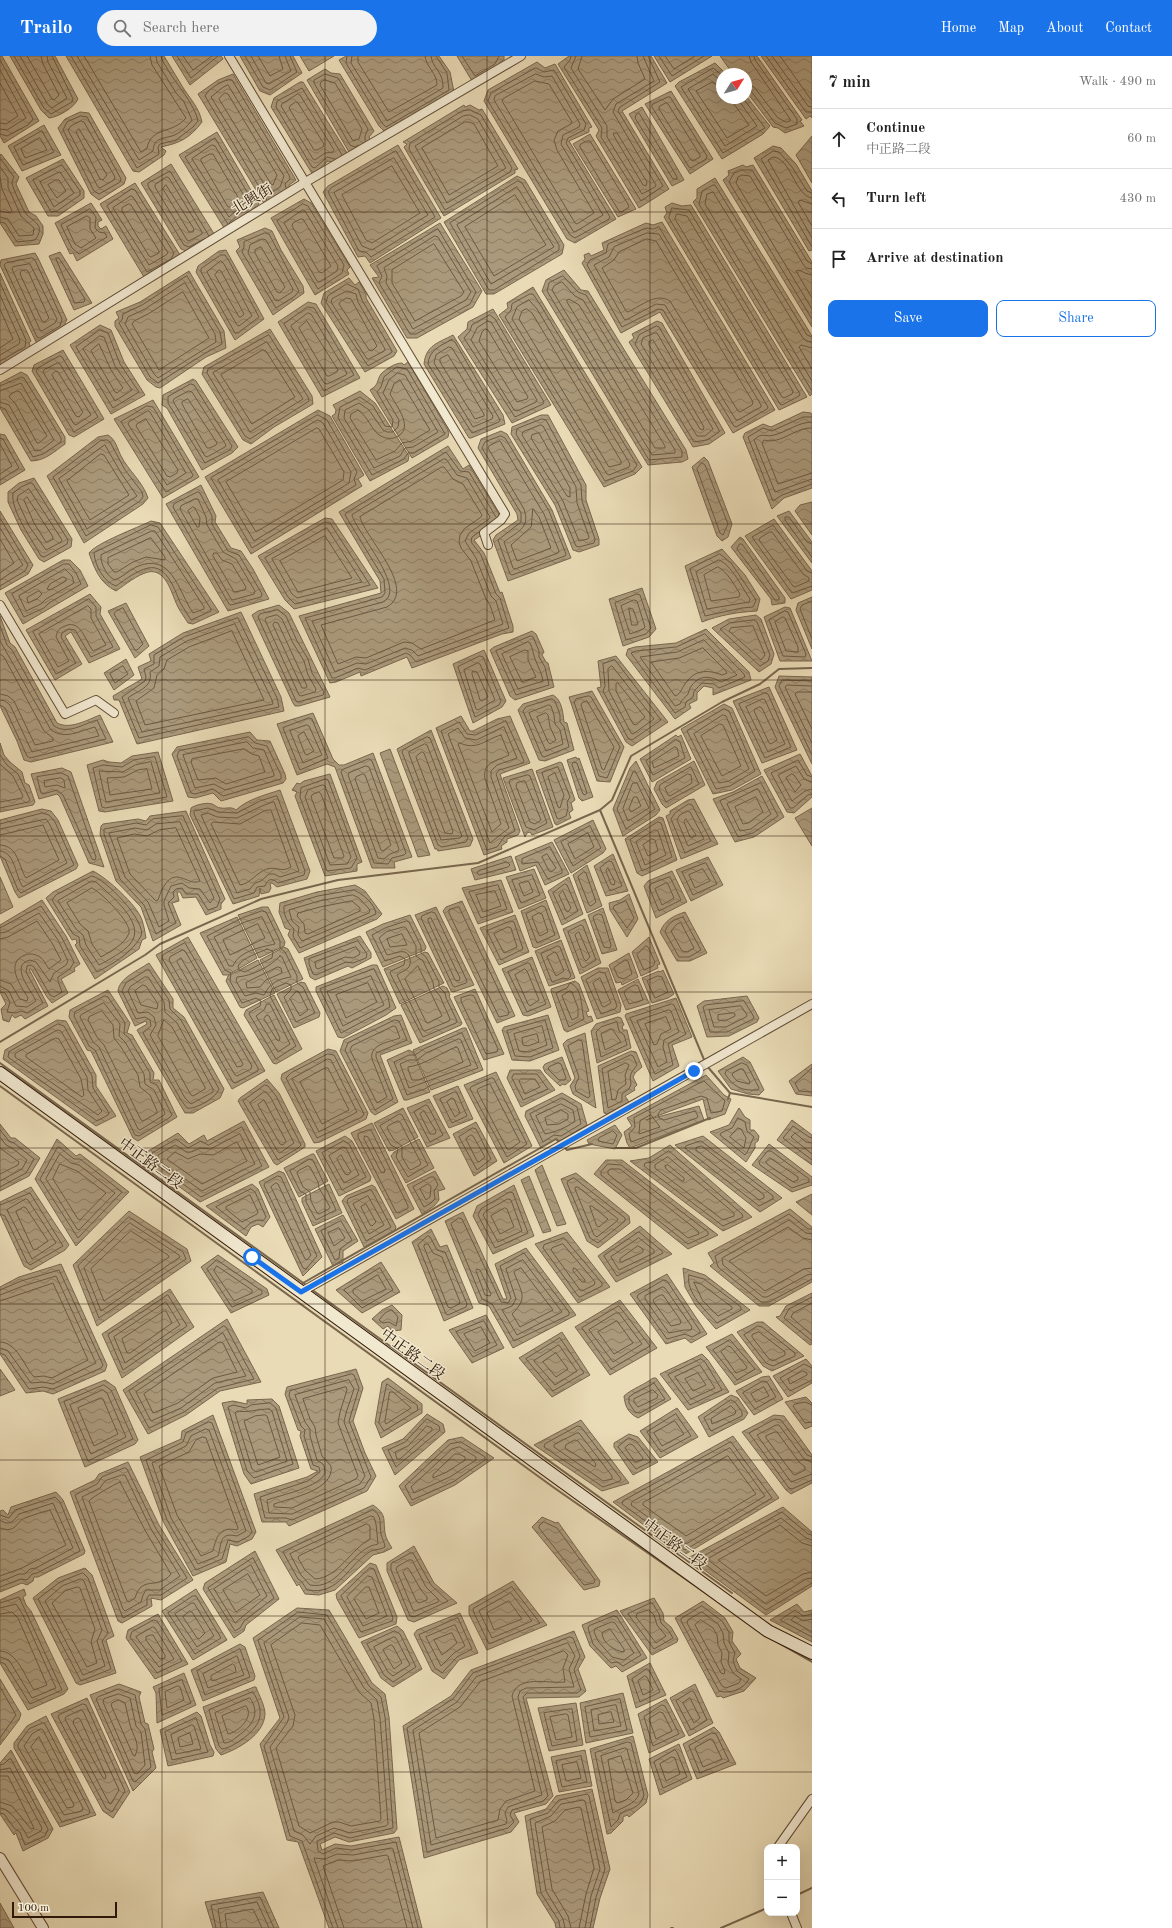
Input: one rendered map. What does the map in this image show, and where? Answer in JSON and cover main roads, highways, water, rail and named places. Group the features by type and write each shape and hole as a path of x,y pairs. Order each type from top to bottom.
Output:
{"main road":[{"name":"中正路二段","path":"0,1073 768,1630 812,1653"}],"water":[{"path":"0,56 2,56 39,121 4,143 0,136"},
{"path":"10,56 55,56 78,99 73,106 65,112 49,118 41,110"},
{"path":"66,56 164,56 196,107 202,122 189,136 174,144 161,147 166,151 164,155 139,172 133,171"},
{"path":"172,56 221,56 223,59 190,85"},
{"path":"240,56 293,56 302,73 270,95 260,91"},
{"path":"300,56 334,56 309,71"},
{"path":"346,56 439,56 450,72 454,92 385,132 379,126 339,60"},
{"path":"457,56 504,56 504,60 500,62 500,66 472,81"},
{"path":"569,56 651,56 667,83 622,111 669,189 639,208 596,136 599,130 558,64"},
{"path":"654,56 712,56 670,82"},
{"path":"720,56 757,56 802,120 800,121 804,126 785,133 778,128 773,127 752,99 752,68 729,68"},
{"path":"761,56 812,56 812,118 810,116 806,119"},
{"path":"537,62 545,68 555,64 592,127 589,128 589,132 569,141 616,219 575,243 567,239 484,101 488,90"},
{"path":"715,63 720,68 716,68 716,104 752,104 770,126 763,134 722,159 675,86 679,82"},
{"path":"325,69 331,73 340,74 374,131 369,137 371,143 354,152 352,150 349,152 307,80"},
{"path":"233,74 296,180 289,185 290,188 265,205 198,94 218,80"},
{"path":"300,82 303,82 349,156 336,164 328,161 313,175 271,107 274,98"},
{"path":"671,91 713,159 690,174 645,104"},
{"path":"464,105 465,107 470,105 479,110 482,109 518,169 515,170 515,173 444,216 404,147 407,144 403,142"},
{"path":"642,107 684,180 672,186 629,114"},
{"path":"80,112 89,113 126,178 124,184 99,200 91,194 58,128 65,119"},
{"path":"44,125 61,155 22,171 8,146"},
{"path":"217,132 259,204 226,231 179,155"},
{"path":"590,134 636,209 618,217 573,144"},
{"path":"812,136 812,183 796,155"},
{"path":"398,145 441,218 370,263 365,256 358,257 323,192 328,186"},
{"path":"773,146 781,148 796,164 812,191 812,250 809,251 754,158"},
{"path":"1,154 19,177 16,184 29,212 36,216 43,226 43,234 39,244 15,246 0,223"},
{"path":"63,159 84,191 84,198 58,216 48,216 26,178"},
{"path":"171,164 216,237 189,252 181,249 141,183"},
{"path":"743,165 746,167 753,165 812,262 812,327 723,180 729,175 728,171"},
{"path":"517,176 525,180 564,245 562,254 494,294 486,294 444,222"},
{"path":"715,178 812,336 812,394 810,396 693,202 697,198 697,189"},
{"path":"135,183 180,255 144,277 100,204"},
{"path":"304,199 311,203 350,267 347,270 349,274 315,295 271,218"},
{"path":"91,203 102,220 98,222 98,226 101,229 106,226 113,239 77,261 73,253 70,254 55,223"},
{"path":"672,203 682,206 691,205 807,397 779,410 664,217 667,213 665,207"},
{"path":"662,222 775,410 733,433 660,312 621,333 582,263 585,259 584,255 589,253 591,256 604,250 602,243 646,223 653,225"},
{"path":"440,223 482,291 473,307 417,338 407,338 372,278 379,277 370,265"},
{"path":"265,228 272,231 281,250 303,286 304,293 273,315 236,251 240,247 237,240"},
{"path":"226,250 264,319 235,340 196,272 198,266 219,251"},
{"path":"60,252 92,303 74,310 49,256"},
{"path":"35,253 67,320 65,323 66,327 37,344 0,265 1,260"},
{"path":"564,270 581,290 588,291 686,450 688,459 682,462 648,465 542,291 546,280"},
{"path":"189,271 224,331 226,348 206,357 160,388 156,387 147,380 115,326 115,321 119,318 116,312 140,302"},
{"path":"0,273 31,341 29,343 31,348 0,365"},
{"path":"349,278 355,285 359,282 366,294 366,298 397,351 394,356 365,372 321,303 324,293"},
{"path":"533,287 642,467 635,474 604,487 499,315 508,308 507,303"},
{"path":"308,302 316,304 360,378 322,397 278,322"},
{"path":"493,309 551,405 512,423 458,337 467,329 468,322"},
{"path":"657,321 662,323 725,433 709,444 693,447 629,342 634,338 632,334"},
{"path":"100,325 111,330 124,362 145,395 111,414 70,345"},
{"path":"270,329 312,396 313,404 274,427 251,444 243,440 202,374 204,367"},
{"path":"453,335 503,415 505,424 471,438 469,438 424,364 427,353 434,345"},
{"path":"63,350 104,419 74,437 69,435 32,371 34,365"},
{"path":"408,362 449,432 448,437 412,458 370,390 377,384 381,374 385,370 396,364 402,363 404,365"},
{"path":"21,372 27,375 65,437 65,444 50,455 36,461 31,461 0,408 0,383"},
{"path":"193,379 196,381 238,447 232,453 202,470 167,408 162,405 163,395"},
{"path":"360,391 375,403 409,456 408,461 370,481 332,416 335,414 336,410 333,405"},
{"path":"153,400 199,477 163,498 114,419"},
{"path":"318,410 330,416 364,475 358,479 362,486 251,554 205,477"},
{"path":"803,412 811,413 812,415 812,488 784,498 772,509 743,437 745,433 763,424 771,427"},
{"path":"541,415 548,415 586,485 586,500 599,539 599,545 579,552 573,550 555,505 511,434 512,427"},
{"path":"501,431 507,434 552,510 571,558 508,581 493,540 496,535 518,520 517,514 478,448 481,439"},
{"path":"0,434 5,435 25,470 0,485"},
{"path":"108,435 115,442 121,456 143,487 148,498 143,504 84,543 47,476 98,437"},
{"path":"448,446 463,469 469,465 503,521 474,540 484,553 500,593 502,592 513,626 513,632 502,634 412,668 407,657 361,676 360,672 330,683 299,616 381,593 380,581 339,512"},
{"path":"704,457 708,461 732,524 728,537 722,541 717,536 692,467"},
{"path":"34,478 72,539 71,547 44,562 39,559 21,530 8,502 8,492 19,483"},
{"path":"201,485 216,516 215,522 231,548 241,551 253,569 269,599 228,611 166,504"},
{"path":"812,502 812,535 795,511 800,505"},
{"path":"0,511 33,565 28,574 0,590"},
{"path":"789,511 812,542 812,563 777,516"},
{"path":"325,518 332,519 378,588 294,609 285,600 258,556"},
{"path":"774,519 812,571 812,590 791,599 745,536"},
{"path":"151,521 160,523 219,612 193,624 188,623 178,607 164,578 160,574 154,572 148,572 140,575 116,591 110,588 102,580 89,553 101,544"},
{"path":"740,537 743,539 785,598 785,603 772,605 771,599 731,547"},
{"path":"722,549 745,575 760,599 757,611 729,614 702,622 685,566"},
{"path":"63,560 70,560 80,570 88,586 23,624 5,593"},
{"path":"642,588 656,629 649,637 623,646 609,599"},
{"path":"90,594 101,607 100,614 120,649 89,663 71,632 65,636 82,664 55,680 26,630"},
{"path":"812,597 812,649 796,610 798,603"},
{"path":"126,603 149,646 135,658 108,611"},
{"path":"279,605 289,613 330,697 299,706 295,706 293,703 252,615 258,611"},
{"path":"785,607 790,608 812,661 780,661 764,617"},
{"path":"241,612 281,697 284,711 137,744 119,700 114,700 113,696 142,679 138,667 151,661 149,654 183,633"},
{"path":"756,615 761,619 774,654 771,664 759,672 712,628 729,619"},
{"path":"0,616 10,643 15,647 57,723 62,725 73,725 100,715 113,742 31,762 24,760 17,741 0,706"},
{"path":"706,629 749,672 751,680 713,695 713,688 704,686 697,693 697,700 689,704 691,708 675,719 626,655 628,649 676,643"},
{"path":"532,631 536,634 544,652 542,655 548,663 554,687 515,700 510,696 490,650"},
{"path":"484,650 506,701 502,707 473,723 453,664"},
{"path":"616,656 668,722 632,746 626,742 597,688 601,687 598,661"},
{"path":"126,659 134,675 114,690 104,673"},
{"path":"779,676 812,677 812,764 775,687"},
{"path":"769,687 797,750 762,763 733,701"},
{"path":"592,691 624,747 610,782 597,781 569,697"},
{"path":"553,695 560,703 564,722 567,723 574,750 545,761 539,760 518,710 523,704"},
{"path":"724,704 732,708 761,774 732,790 713,794 681,729"},
{"path":"313,713 333,759 339,765 344,765 373,753 412,857 394,862 395,868 372,868 335,767 327,764 297,775 277,724"},
{"path":"461,716 470,731 473,731 497,719 510,716 530,763 500,774 520,831 518,835 507,839 507,842 501,846 502,849 484,855 436,728"},
{"path":"431,730 473,839 470,846 438,851 435,849 397,749"},
{"path":"250,732 257,740 270,741 285,774 286,779 283,783 221,801 213,793 195,798 188,797 172,754 177,747"},
{"path":"676,735 678,737 681,735 691,759 652,782 640,759"},
{"path":"0,743 4,755 22,772 25,783 29,785 35,802 33,805 0,812"},
{"path":"390,749 430,855 418,857 380,753"},
{"path":"158,752 173,801 105,812 99,811 87,765 103,760 121,763 132,756"},
{"path":"800,754 812,776 812,797 794,813 787,812 764,770"},
{"path":"576,757 577,759 579,758 593,797 582,801 579,798 567,760"},
{"path":"636,761 660,810 656,815 623,836 613,809 630,768"},
{"path":"694,761 705,785 666,808 662,804 654,789 657,782"},
{"path":"560,762 562,763 575,800 571,803 573,810 569,813 571,818 557,825 555,824 536,771"},
{"path":"62,768 71,772 104,867 89,863 60,797 57,794 39,799 31,774"},
{"path":"532,769 553,827 532,835 530,832 527,833 525,837 503,778"},
{"path":"330,774 362,862 357,864 357,871 325,876 295,796 297,792 292,790 297,783 300,784 304,781"},
{"path":"762,776 784,817 754,837 735,842 713,799 733,792"},
{"path":"280,790 310,871 307,879 277,887 272,883 270,884 271,888 269,892 261,894 260,888 259,896 233,904 190,815 191,808 201,804 210,803 220,808 230,808 236,810 251,800"},
{"path":"694,799 718,844 681,859 666,816 670,814 670,811 688,800"},
{"path":"812,808 812,846 795,818"},
{"path":"42,809 51,811 58,820 78,865 76,869 19,898 0,856 0,820"},
{"path":"186,811 225,899 221,904 221,909 206,915 196,897 183,898 180,892 177,892 179,901 172,903 181,925 153,941 141,907 116,881 100,834 101,826 103,824 138,819 146,821 150,816"},
{"path":"659,817 663,818 677,860 642,876 637,873 625,839"},
{"path":"593,820 606,849 603,853 571,873 554,840"},
{"path":"552,842 569,874 545,885 536,865 520,871 515,857"},
{"path":"613,854 628,891 606,896 594,866"},
{"path":"511,856 516,870 475,880 471,869"},
{"path":"708,857 723,885 691,901 676,870"},
{"path":"587,865 602,906 587,913 573,875"},
{"path":"534,869 546,898 519,909 506,877"},
{"path":"93,871 113,886 134,907 142,920 146,938 142,940 139,949 95,979 75,945 77,943 76,939 72,940 46,898 53,892"},
{"path":"672,871 687,902 656,918 644,886 648,881"},
{"path":"0,877 13,907 0,914"},
{"path":"569,877 583,914 562,925 548,891"},
{"path":"501,880 513,912 478,924 462,888"},
{"path":"355,885 365,891 382,914 377,919 299,953 288,935 290,930 285,928 279,912 280,903 317,892"},
{"path":"629,894 638,919 627,937 610,910 609,903 620,900"},
{"path":"42,900 66,936 80,964 74,968 75,971 61,979 68,993 52,1003 31,969 29,969 48,1006 25,1019 21,1015 15,1018 12,1015 9,1022 3,1020 1,1009 6,1004 0,992 0,925"},
{"path":"546,900 560,938 536,948 533,947 521,911"},
{"path":"462,901 515,1016 497,1023 443,911 446,907"},
{"path":"262,907 268,907 285,942 284,946 259,958 238,915"},
{"path":"436,907 474,985 453,992 451,991 415,915"},
{"path":"603,908 617,950 602,954 588,915"},
{"path":"685,912 707,953 690,961 677,961 660,932 664,924 670,919"},
{"path":"410,915 426,947 425,950 383,967 366,932 383,924"},
{"path":"515,915 529,952 499,965 480,928"},
{"path":"237,917 257,958 228,975 223,975 200,933"},
{"path":"585,919 601,963 580,974 563,929"},
{"path":"360,936 371,953 371,958 352,968 348,966 315,980 310,977 304,958"},
{"path":"188,937 265,1071 232,1089 156,955"},
{"path":"649,937 660,964 657,965 658,968 641,976 632,952"},
{"path":"561,940 575,978 549,986 535,951"},
{"path":"284,947 288,949 303,979 276,992 260,960"},
{"path":"425,952 428,953 444,983 400,1004 384,969"},
{"path":"629,953 638,977 622,985 621,982 616,983 609,965"},
{"path":"532,957 551,1007 528,1016 523,1015 502,969"},
{"path":"258,960 275,993 243,1008 240,1007 226,981 228,976"},
{"path":"149,963 173,999 173,1008 184,1017 224,1089 220,1098 193,1113 185,1113 137,1030 147,1024 146,1021 135,1026 118,991 119,986 126,978"},
{"path":"372,965 377,965 396,1008 343,1038 338,1037 316,991 316,987"},
{"path":"598,968 608,968 621,1005 620,1012 597,1019 581,977"},
{"path":"663,970 674,994 668,998 652,1003 642,978"},
{"path":"638,979 649,1003 626,1010 618,990"},
{"path":"575,981 579,984 589,1011 586,1012 588,1017 591,1016 593,1021 567,1032 564,1030 551,989"},
{"path":"301,982 305,983 320,1013 319,1017 294,1028 277,994"},
{"path":"443,986 447,988 450,995 449,996 462,1023 461,1025 420,1043 401,1005"},
{"path":"475,989 504,1054 484,1060 454,997"},
{"path":"108,990 130,1023 127,1033 132,1035 154,1073 153,1080 159,1080 177,1117 138,1141 133,1138 91,1051 87,1050 69,1017 70,1010"},
{"path":"274,995 302,1049 276,1064 273,1063 244,1015 246,1010"},
{"path":"747,996 759,1018 757,1022 729,1036 707,1037 697,1006 704,1001"},
{"path":"676,998 692,1037 672,1045 679,1066 653,1081 625,1016 626,1014"},
{"path":"401,1015 412,1043 380,1055 398,1102 375,1115 371,1112 340,1051 344,1040 394,1016"},
{"path":"548,1015 559,1050 530,1061 512,1060 502,1030 504,1027"},
{"path":"618,1017 621,1018 624,1025 622,1026 623,1030 627,1030 631,1048 597,1063 591,1031 596,1024"},
{"path":"57,1020 66,1021 96,1075 96,1086 116,1116 96,1126 3,1059 5,1050"},
{"path":"466,1028 483,1070 431,1090 413,1050"},
{"path":"585,1033 596,1108 573,1094 570,1086 575,1078 563,1044 567,1040"},
{"path":"328,1049 336,1051 368,1113 366,1119 320,1142 314,1143 281,1079 282,1074"},
{"path":"409,1050 413,1052 430,1092 404,1100 387,1060"},
{"path":"631,1051 636,1052 642,1067 633,1077 637,1085 634,1088 635,1090 625,1096 629,1102 607,1114 604,1113 598,1066"},
{"path":"562,1057 571,1080 565,1085 563,1084 560,1086 545,1072 543,1067 545,1064"},
{"path":"743,1057 750,1062 764,1090 759,1095 748,1094 731,1089 718,1071"},
{"path":"812,1064 812,1096 796,1094 789,1081"},
{"path":"510,1070 540,1070 555,1090 521,1107 507,1078"},
{"path":"496,1072 532,1146 504,1163 464,1085"},
{"path":"706,1075 724,1095 731,1099 725,1114 708,1120 703,1099 646,1120 699,1106 704,1120 630,1148 624,1132 632,1126 627,1118"},
{"path":"267,1079 279,1093 305,1144 305,1147 277,1165 274,1163 238,1101"},
{"path":"458,1086 473,1119 449,1128 433,1096"},
{"path":"562,1093 581,1104 587,1125 560,1141 556,1139 541,1148 525,1116 526,1111"},
{"path":"429,1099 450,1138 427,1147 407,1108"},
{"path":"403,1108 418,1137 394,1150 389,1151 374,1123"},
{"path":"739,1108 745,1117 750,1120 750,1130 754,1130 759,1136 758,1141 755,1143 755,1148 746,1162 710,1132 729,1125"},
{"path":"792,1120 812,1135 812,1165 777,1140"},
{"path":"244,1121 269,1167 200,1202 146,1162 149,1160 145,1153 178,1133 189,1144 204,1135 207,1141"},
{"path":"476,1122 497,1161 474,1176 453,1134"},
{"path":"372,1123 414,1209 396,1219 351,1133"},
{"path":"0,1124 11,1138 15,1138 40,1158 29,1176 0,1191"},
{"path":"615,1125 622,1135 615,1149 589,1144 587,1140"},
{"path":"345,1136 352,1141 371,1177 370,1181 339,1196 316,1151"},
{"path":"703,1136 782,1198 760,1212 675,1145"},
{"path":"57,1139 76,1156 80,1154 129,1192 76,1246 35,1179"},
{"path":"419,1139 434,1168 406,1183 391,1156 394,1152"},
{"path":"769,1144 812,1177 812,1185 792,1192 752,1165"},
{"path":"670,1145 752,1217 723,1231 630,1161 649,1158"},
{"path":"314,1154 328,1181 299,1197 284,1168"},
{"path":"606,1160 622,1160 718,1235 688,1249 594,1174"},
{"path":"542,1165 566,1224 557,1226 535,1170"},
{"path":"279,1171 284,1173 322,1257 303,1276 259,1182"},
{"path":"435,1171 445,1189 438,1191 439,1200 434,1206 422,1214 407,1185"},
{"path":"576,1173 629,1216 630,1223 598,1248 587,1241 561,1179"},
{"path":"529,1176 551,1231 543,1233 521,1180"},
{"path":"252,1184 258,1189 270,1217 263,1227 258,1224 251,1227 246,1236 206,1206"},
{"path":"329,1184 342,1213 313,1226 302,1202 302,1198"},
{"path":"372,1185 375,1187 396,1227 395,1230 364,1247 342,1201 346,1196"},
{"path":"514,1185 534,1236 493,1254 473,1216 477,1206"},
{"path":"31,1187 69,1245 65,1250 31,1270 24,1266 0,1214 0,1202"},
{"path":"812,1194 812,1215 796,1202"},
{"path":"790,1209 812,1227 812,1282 769,1306 759,1306 710,1266 714,1263 708,1253"},
{"path":"129,1211 187,1249 191,1261 97,1326 73,1265"},
{"path":"463,1212 503,1299 507,1299 495,1264 526,1248 576,1315 513,1348 489,1306 479,1303 445,1221"},
{"path":"343,1215 358,1241 343,1251 343,1262 333,1266 315,1229"},
{"path":"640,1226 672,1254 616,1282 598,1256"},
{"path":"431,1229 440,1247 447,1245 473,1308 444,1321 412,1242"},
{"path":"567,1232 610,1287 578,1303 535,1244"},
{"path":"218,1255 267,1289 269,1295 231,1313 201,1267"},
{"path":"381,1262 400,1292 362,1313 336,1290"},
{"path":"61,1264 107,1365 105,1371 53,1394 43,1391 26,1393 0,1354 0,1287 19,1277"},
{"path":"683,1268 705,1275 750,1310 716,1329 696,1306 685,1287"},
{"path":"667,1274 707,1334 691,1343 685,1338 666,1344 630,1294"},
{"path":"170,1289 194,1327 122,1378 102,1334"},
{"path":"812,1293 812,1344 810,1345 776,1317 780,1316 786,1306"},
{"path":"620,1300 657,1348 610,1375 575,1327"},
{"path":"392,1305 402,1315 401,1330 392,1331 388,1326 383,1329 372,1319 382,1310"},
{"path":"486,1315 504,1348 472,1363 449,1330"},
{"path":"227,1319 261,1382 220,1391 186,1415 148,1434 123,1390"},
{"path":"757,1322 763,1322 804,1356 772,1371 763,1366 737,1332"},
{"path":"562,1332 590,1375 552,1397 519,1358"},
{"path":"732,1334 762,1372 735,1385 706,1347"},
{"path":"702,1354 708,1360 729,1392 688,1410 660,1374"},
{"path":"806,1359 812,1366 812,1383 788,1397 773,1376"},
{"path":"0,1369 15,1390 0,1396"},
{"path":"356,1369 363,1388 353,1421 365,1453 376,1476 367,1491 289,1526 286,1522 262,1522 254,1494 307,1477 318,1471 311,1469 300,1436 301,1431 298,1430 285,1394 287,1387"},
{"path":"769,1376 783,1399 754,1415 736,1391 762,1377"},
{"path":"388,1378 422,1404 422,1413 381,1438 375,1423 382,1382"},
{"path":"653,1378 656,1378 671,1399 638,1418 628,1409 624,1396"},
{"path":"105,1380 115,1387 138,1440 135,1444 85,1467 58,1399"},
{"path":"731,1395 738,1398 748,1413 744,1419 709,1437 698,1417"},
{"path":"806,1397 812,1403 812,1426 805,1429 785,1402"},
{"path":"272,1399 279,1406 299,1468 251,1484 244,1474 222,1403 233,1401 247,1404 247,1400"},
{"path":"677,1408 698,1437 660,1458 640,1431"},
{"path":"427,1414 443,1424 445,1432 395,1475 382,1448 403,1439"},
{"path":"213,1415 256,1532 252,1539 237,1546 230,1544 226,1562 193,1576 163,1521 140,1457 181,1439 182,1431"},
{"path":"774,1415 784,1416 812,1455 812,1483 791,1494 786,1490 742,1432"},
{"path":"581,1420 629,1483 602,1491 534,1445"},
{"path":"629,1434 638,1437 658,1462 633,1475 614,1447 614,1443"},
{"path":"733,1436 779,1498 684,1555 613,1502"},
{"path":"462,1437 494,1458 455,1485 411,1506 399,1486 448,1440"},
{"path":"128,1462 159,1525 193,1580 161,1600 151,1598 152,1606 122,1623 118,1621 70,1492 95,1480 99,1474"},
{"path":"56,1492 63,1500 85,1551 84,1554 38,1577 34,1577 33,1581 27,1585 22,1583 0,1592 0,1511 3,1510 8,1515 11,1507"},
{"path":"373,1505 384,1517 385,1535 392,1548 373,1555 335,1590 319,1595 305,1594 299,1584 297,1586 276,1550"},
{"path":"783,1507 812,1532 812,1586 766,1615 688,1558"},
{"path":"542,1517 556,1523 558,1522 600,1581 599,1586 584,1590 532,1527"},
{"path":"414,1546 434,1583 457,1603 414,1622 408,1620 387,1571 387,1563"},
{"path":"255,1551 279,1599 246,1625 244,1631 234,1638 203,1589 205,1583"},
{"path":"370,1563 376,1565 397,1617 396,1624 359,1638 337,1599 336,1594"},
{"path":"85,1568 92,1575 114,1636 106,1640 116,1673 80,1685 76,1683 33,1598 58,1578"},
{"path":"513,1581 547,1625 487,1650 469,1614 469,1606"},
{"path":"24,1589 26,1595 23,1597 26,1605 31,1611 68,1689 64,1694 28,1710 0,1663 0,1600"},
{"path":"196,1589 227,1640 193,1660 162,1611"},
{"path":"654,1598 663,1613 664,1621 671,1627 678,1639 677,1642 652,1655 620,1611"},
{"path":"703,1601 725,1618 733,1632 732,1641 741,1654 736,1659 740,1668 756,1678 744,1691 723,1698 721,1696 717,1697 675,1618"},
{"path":"797,1604 804,1612 812,1610 812,1642 770,1620"},
{"path":"297,1608 329,1610 372,1683 385,1694 389,1717 397,1829 394,1833 349,1842 335,1837 320,1844 322,1850 335,1844 351,1846 399,1837 422,1928 329,1928 298,1842 287,1840 260,1744 280,1718 253,1638"},
{"path":"617,1610 647,1658 622,1672 616,1666 611,1668 590,1646 582,1625"},
{"path":"460,1613 478,1653 459,1660 444,1679 432,1671 414,1634 417,1630"},
{"path":"158,1614 188,1664 155,1679 126,1638 128,1630"},
{"path":"397,1626 403,1631 422,1669 393,1687 381,1678 361,1642"},
{"path":"574,1631 585,1657 578,1669 586,1691 579,1697 526,1698 553,1796 546,1804 514,1813 519,1822 511,1832 424,1858 403,1726 451,1696 471,1670"},
{"path":"240,1644 245,1647 255,1676 254,1680 203,1701 191,1670"},
{"path":"650,1663 666,1695 636,1708 627,1676"},
{"path":"184,1673 196,1705 157,1723 156,1693 153,1687"},
{"path":"0,1679 21,1714 19,1720 0,1745"},
{"path":"119,1684 141,1692 139,1697 145,1723 148,1724 154,1749 152,1752 156,1768 133,1791 90,1695"},
{"path":"695,1684 713,1723 689,1736 670,1698"},
{"path":"256,1687 262,1700 265,1714 264,1722 255,1735 249,1740 235,1749 221,1755 216,1749 203,1707"},
{"path":"623,1693 633,1733 586,1743 580,1703"},
{"path":"87,1698 130,1792 113,1818 103,1811 51,1714"},
{"path":"666,1699 685,1736 649,1753 638,1714"},
{"path":"576,1703 583,1745 549,1751 538,1708"},
{"path":"197,1712 201,1716 210,1745 214,1752 213,1756 168,1766 160,1730"},
{"path":"46,1716 96,1815 60,1827 14,1748 14,1743 27,1726"},
{"path":"714,1727 719,1732 736,1764 697,1779 683,1744"},
{"path":"633,1736 648,1795 646,1803 629,1817 627,1815 623,1817 623,1821 611,1833 607,1834 590,1749"},
{"path":"679,1744 692,1779 660,1795 649,1759"},
{"path":"11,1750 53,1829 48,1838 23,1851 16,1833 14,1835 0,1814 0,1763"},
{"path":"585,1750 592,1786 559,1792 551,1757"},
{"path":"592,1789 610,1869 600,1898 593,1928 556,1928 555,1923 537,1894 525,1816 546,1809 556,1796"},
{"path":"263,1892 279,1928 213,1928 205,1902"},
{"path":"0,1903 14,1928 0,1928"}],"waterway":[{"path":"0,1042 145,955 160,944 261,899 338,880 478,863 600,810 612,800 631,756 722,702 760,684 779,669 812,668"},
{"path":"600,810 705,1062"},
{"path":"0,1063 306,1285"},
{"path":"707,1066 730,1093 812,1107"},
{"path":"0,1086 553,1487 730,1610"},
{"path":"728,1099 730,1093"},
{"path":"615,1148 636,1148 710,1118"},
{"path":"303,1283 556,1139 560,1143"},
{"path":"563,1146 567,1150 592,1144"},
{"path":"311,1289 732,1593"},
{"path":"768,1637 812,1662"},
{"path":"800,1894 812,1888"},
{"path":"721,1928 764,1909"}]}
